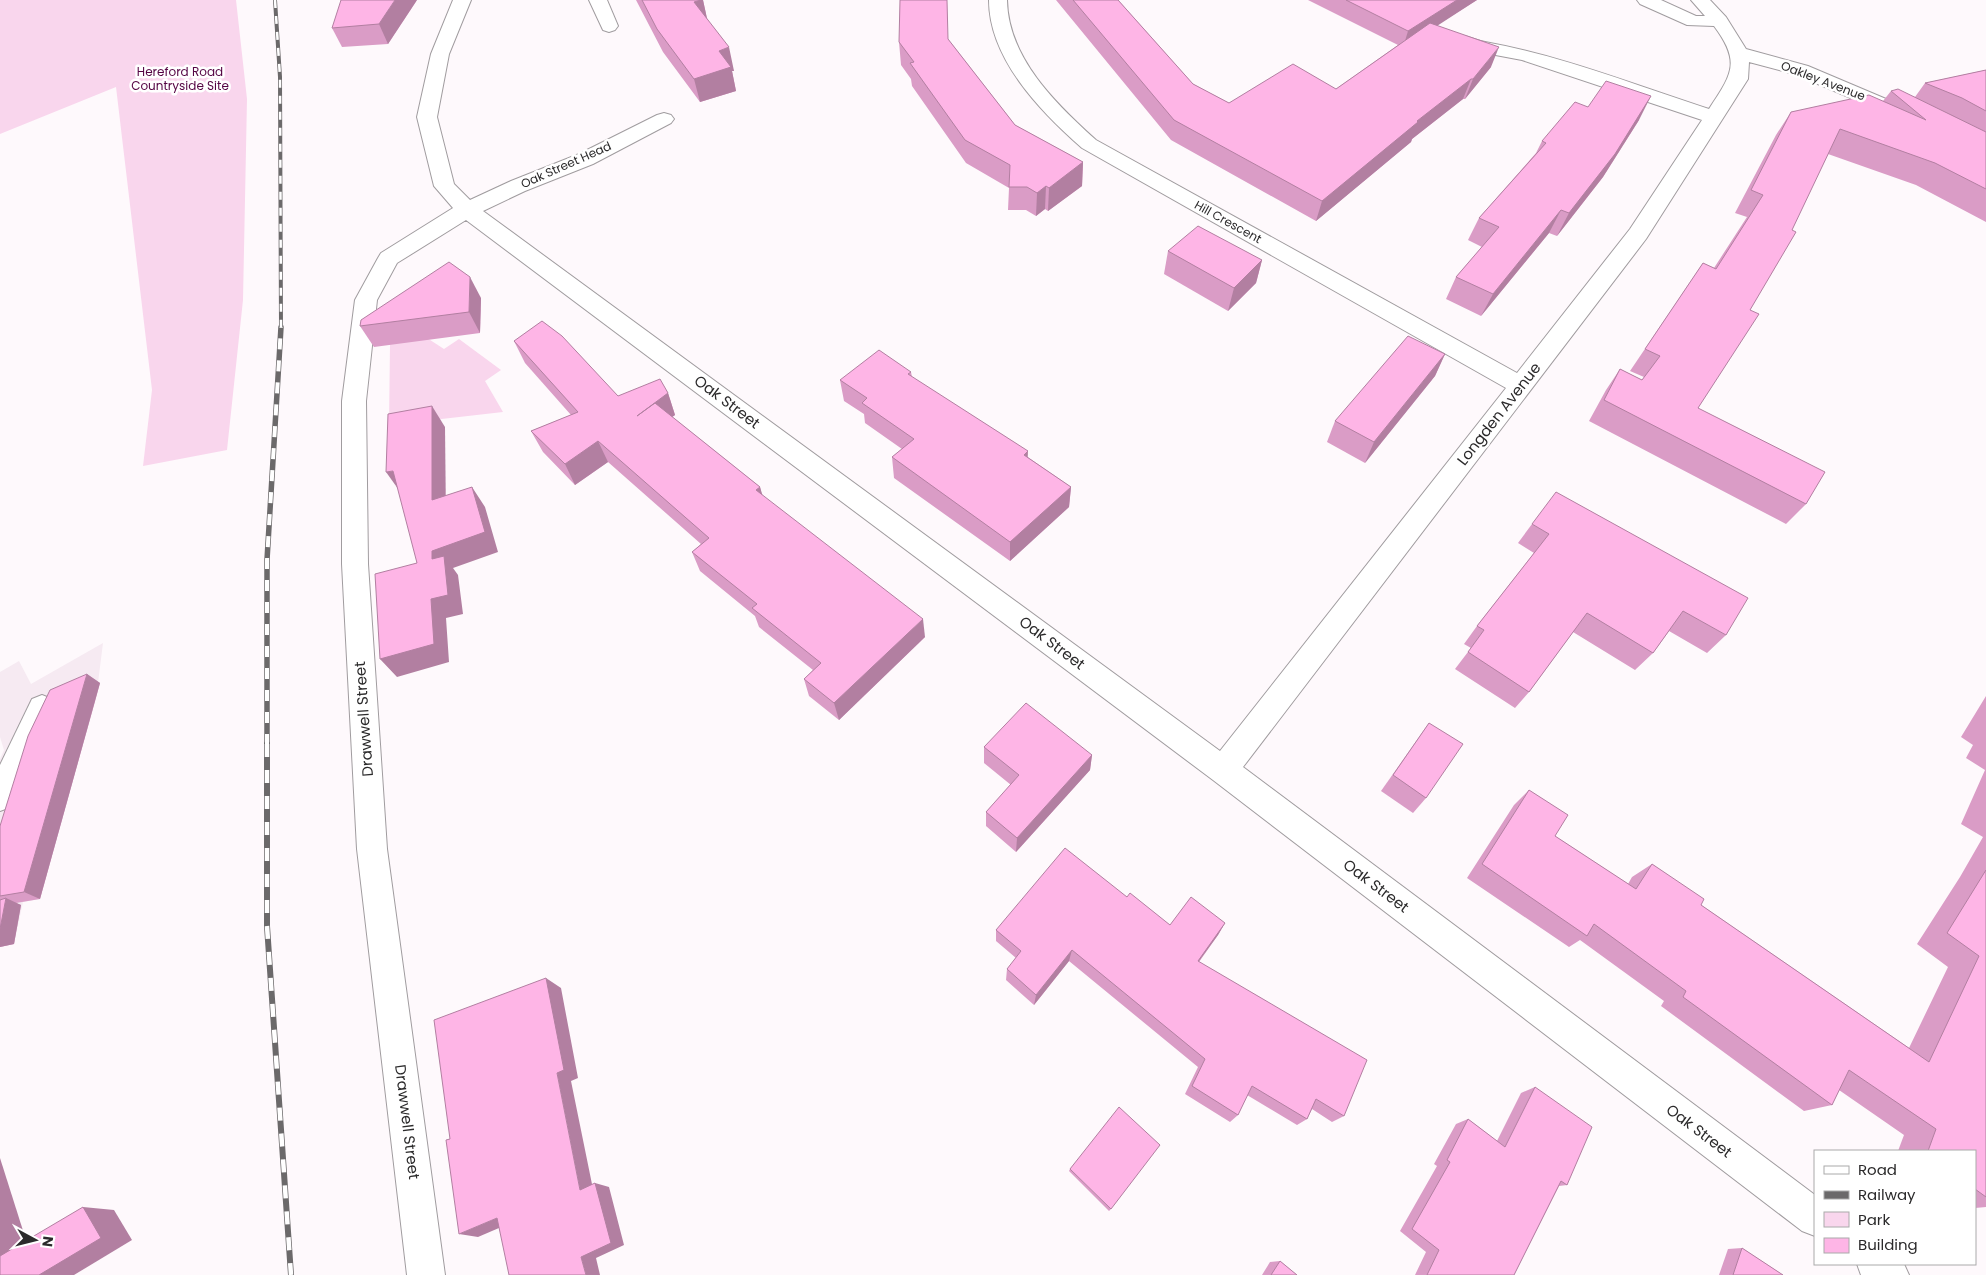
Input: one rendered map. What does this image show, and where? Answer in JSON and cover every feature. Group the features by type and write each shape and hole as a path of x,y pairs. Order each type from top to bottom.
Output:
{"street":[{"name":"Oak Street","path":"462,0 440,54 427,117 444,186 467,210 1223,770 1814,1217"},
{"path":"598,0 609,26"},
{"name":"Hill Crescent","path":"998,0 1003,32 1015,60 1057,116 1089,144 1520,386"},
{"path":"1646,0 1693,21 1720,21"},
{"path":"1700,0 1720,21 1736,47"},
{"path":"1446,34 1476,46 1526,54 1714,116"},
{"name":"Longden Avenue","path":"1223,770 1638,234 1738,78 1740,61 1736,47"},
{"name":"Oakley Avenue","path":"1736,47 1801,70 1918,120"},
{"name":"Oak Street Head","path":"467,210 518,186 586,159 664,119"},
{"name":"Drawwell Street","path":"426,1275 372,849 354,564 354,401 366,300 389,258 437,226 467,210"},
{"path":"0,797 48,697"},
{"path":"1876,1265 1890,1275"}],"shaded area":[{"path":"103,643 96,699 39,899 23,902 14,944 0,947 0,759 4,750 0,737 0,672 19,661 31,684"}],"green space":[{"name":"Hereford Road Countryside Site","path":"0,0 236,0 247,99 243,300 227,450 143,466 152,390 116,87 0,134"},
{"path":"393,316 444,349 459,339 501,370 485,381 503,412 389,425 390,345"}],"building":[{"path":"341,0 395,0 379,24 332,28"},
{"path":"642,0 701,0 694,2 729,47 719,51 731,67 694,79 657,29"},
{"path":"900,0 947,0 948,39 1015,125 1083,162 1049,188 1046,186 1037,193 1027,187 1009,187 1010,165 965,140 910,63 914,62 899,42"},
{"path":"1073,0 1118,0 1193,84 1229,103 1293,64 1336,89 1430,23 1499,47 1473,79 1417,121 1322,201 1174,120"},
{"path":"1346,0 1457,0 1408,31"},
{"path":"1986,70 1986,111 1962,98 1925,83"},
{"path":"1606,81 1651,96 1615,154 1569,213 1561,210 1493,294 1456,277 1499,227 1479,218 1546,143 1542,141 1575,102 1588,107"},
{"path":"1898,89 1986,132 1986,189 1935,163 1840,129 1792,230 1796,232 1750,310 1759,314 1698,408 1825,472 1806,504 1604,400 1620,369 1642,380 1660,356 1645,349 1703,263 1716,269 1763,195 1751,190 1791,112 1869,95 1926,120 1891,91"},
{"path":"1198,226 1262,260 1234,288 1168,251"},
{"path":"449,262 470,277 469,312 360,326 361,320"},
{"path":"542,321 562,336 618,396 660,379 668,393 637,416 655,403 760,487 756,490 923,619 834,703 804,679 821,663 752,608 757,604 692,552 709,538 598,441 565,464 531,431 578,412 514,341"},
{"path":"1408,336 1445,354 1374,442 1335,421"},
{"path":"879,350 911,372 908,374 1028,451 1024,455 1071,487 1010,542 892,457 914,439 862,403 867,398 840,380"},
{"path":"432,406 432,500 472,487 485,532 432,551 432,559 444,556 448,595 431,599 434,644 380,659 375,574 417,563 393,471 386,472 388,414"},
{"path":"1556,492 1748,598 1726,635 1683,611 1653,653 1587,613 1529,692 1468,652 1484,630 1477,626 1549,534 1532,524"},
{"path":"87,674 24,892 0,896 0,826 28,736 50,690"},
{"path":"1026,703 1092,755 1017,838 986,812 1019,775 984,747"},
{"path":"1429,723 1463,744 1426,798 1393,775"},
{"path":"1529,790 1568,815 1555,836 1636,889 1652,864 1704,899 1701,905 1929,1062 1979,956 1947,933 1986,870 1986,1197 1976,1190 1976,1150 1928,1150 1936,1129 1849,1070 1832,1105 1683,997 1686,991 1594,924 1587,936 1482,864"},
{"path":"1065,848 1127,897 1130,893 1170,925 1191,897 1225,923 1198,961 1367,1060 1344,1116 1316,1099 1307,1119 1252,1086 1238,1115 1192,1086 1205,1059 1072,950 1036,995 1007,969 1021,951 996,930"},
{"path":"6,898 0,929 0,900"},
{"path":"546,978 564,1070 557,1073 580,1190 595,1183 611,1243 581,1257 586,1275 509,1275 497,1218 459,1234 446,1140 450,1139 434,1020"},
{"path":"1535,1087 1592,1127 1567,1185 1561,1181 1514,1275 1427,1275 1439,1250 1412,1229 1450,1162 1447,1160 1468,1119 1505,1147"},
{"path":"1119,1107 1160,1145 1111,1209 1070,1169"},
{"path":"83,1207 101,1238 39,1275 0,1275 0,1256"},
{"path":"1742,1248 1783,1275 1733,1275"},
{"path":"1280,1261 1297,1275 1271,1275"}],"railway":[{"path":"275,0 280,77 281,327"},
{"path":"281,327 267,560 267,926 291,1275"}]}
